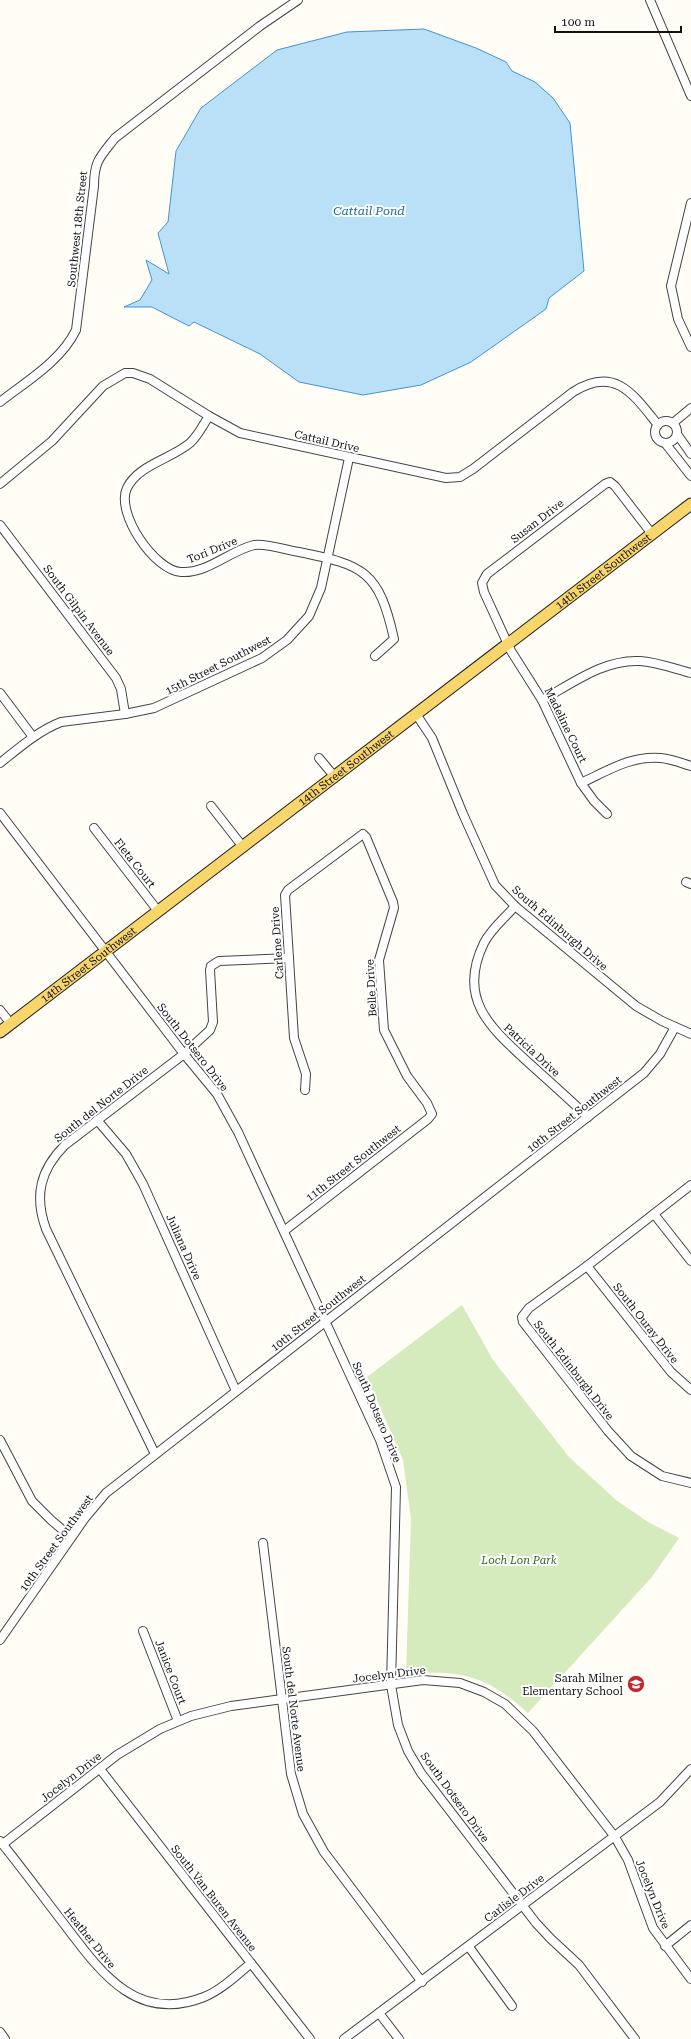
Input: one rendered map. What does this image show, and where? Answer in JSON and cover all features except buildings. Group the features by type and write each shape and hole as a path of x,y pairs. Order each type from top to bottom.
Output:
{"main road":[{"name":"14th Street Southwest","path":"0,1032 691,504"}],"street":[{"name":"Southwest 18th Street","path":"0,402 59,355 70,343 76,330 94,186 94,168 102,155 115,138 260,26 298,0"},
{"path":"650,0 691,96"},
{"path":"691,203 687,235 671,286 678,319 691,347"},
{"name":"Cattail Drive","path":"0,484 52,441 103,386 125,373 133,373 150,379 209,416 245,434 439,477 460,477 473,469 573,392 588,384 599,382 618,384 627,389 658,425"},
{"path":"691,408 672,423 663,422 658,425 656,436 665,443 691,476"},
{"name":"Tori Drive","path":"209,416 190,443 137,475 125,492 124,504 128,520 156,559 164,566 182,572 198,570 256,545 327,558 352,565 371,580 378,591 389,617 394,639 375,656"},
{"path":"672,423 675,426 677,434 691,454"},
{"path":"665,443 673,441 677,434"},
{"name":"15th Street Southwest","path":"0,763 33,737 61,722 126,714 154,708 262,658 280,646 303,624 314,607 321,588 349,458"},
{"name":"Susan Drive","path":"508,644 484,592 482,582 484,578 601,486 610,482 615,486 652,534"},
{"name":"South Gilpin Avenue","path":"0,525 116,678 121,689 126,714"},
{"name":"Madeline Court","path":"508,644 542,700 581,783 594,801 607,814"},
{"path":"542,700 595,670 623,661 645,661 691,673"},
{"path":"0,693 33,737"},
{"name":"South Edinburgh Drive","path":"416,714 432,738 469,828 495,885 515,906 636,1006 674,1027 691,1034"},
{"path":"319,758 334,776"},
{"path":"581,783 622,764 641,758 662,758 691,766"},
{"path":"211,806 243,847"},
{"name":"South Dotsero Drive","path":"0,813 184,1054 217,1094 238,1132 380,1440 396,1487 391,1685 398,1725 408,1751 421,1772 522,1904 551,1940 579,1965 635,2039"},
{"name":"Fleta Court","path":"94,828 158,911"},
{"name":"Carlene Drive","path":"305,1090 306,1074 294,1038 286,892 358,835 365,835"},
{"name":"Belle Drive","path":"365,835 393,902 394,908 379,960 384,1030 407,1076 432,1111"},
{"name":"Patricia Drive","path":"515,906 489,935 478,958 475,983 479,1007 496,1034 588,1116"},
{"name":"South del Norte Drive","path":"155,1454 52,1242 42,1218 40,1206 42,1183 53,1158 65,1145 184,1054 212,1028 211,966 219,961 289,958"},
{"path":"0,1010 11,1024"},
{"name":"10th Street Southwest","path":"1,1638 92,1508 106,1493 644,1073 660,1054 674,1027"},
{"name":"11th Street Southwest","path":"284,1231 428,1118 432,1111"},
{"name":"Juliana Drive","path":"97,1120 126,1154 143,1184 236,1391"},
{"name":"South Edinburgh Drive","path":"691,1185 587,1266 529,1308 523,1314 522,1320 608,1431 631,1456 662,1476 691,1483"},
{"path":"654,1214 691,1261"},
{"name":"South Ouray Drive","path":"587,1266 671,1372 691,1390"},
{"path":"0,1440 32,1501 71,1537"},
{"name":"South del Norte Avenue","path":"263,1543 290,1774 298,1801 324,1852 422,1982"},
{"name":"Janice Court","path":"143,1630 178,1721"},
{"name":"Jocelyn Drive","path":"2,1842 117,1755 178,1721 212,1710 281,1698 423,1680 460,1683 484,1692 505,1704 533,1731 615,1837 628,1860 653,1928 691,1979"},
{"name":"South Van Buren Avenue","path":"100,1769 310,2039"},
{"name":"Carlisle Drive","path":"344,2039 469,1947 522,1904 615,1837 660,1802 691,1769"},
{"name":"Heather Drive","path":"2,1842 102,1973 125,1992 134,1996 166,2004 192,2001 209,1995 251,1963"},
{"path":"665,1946 691,1926"},
{"path":"469,1947 512,2006"},
{"path":"379,2014 399,2039"},
{"path":"0,2032 6,2039"}],"green space":[{"name":"Loch Lon Park","path":"462,1305 493,1360 569,1457 616,1500 648,1522 679,1538 652,1577 528,1713 499,1690 472,1678 442,1673 406,1674 411,1519 403,1460 367,1377"}],"water":[{"name":"Cattail Pond","path":"424,29 476,48 506,62 512,71 535,82 553,98 570,123 584,271 549,298 546,309 471,362 421,385 363,395 299,382 260,354 194,322 189,326 152,307 124,307 140,300 152,280 146,260 169,274 158,233 168,222 176,151 201,108 277,50 347,32"}],"place":[{"name":"Sarah Milner Elementary School","path":"636,1684"}]}
